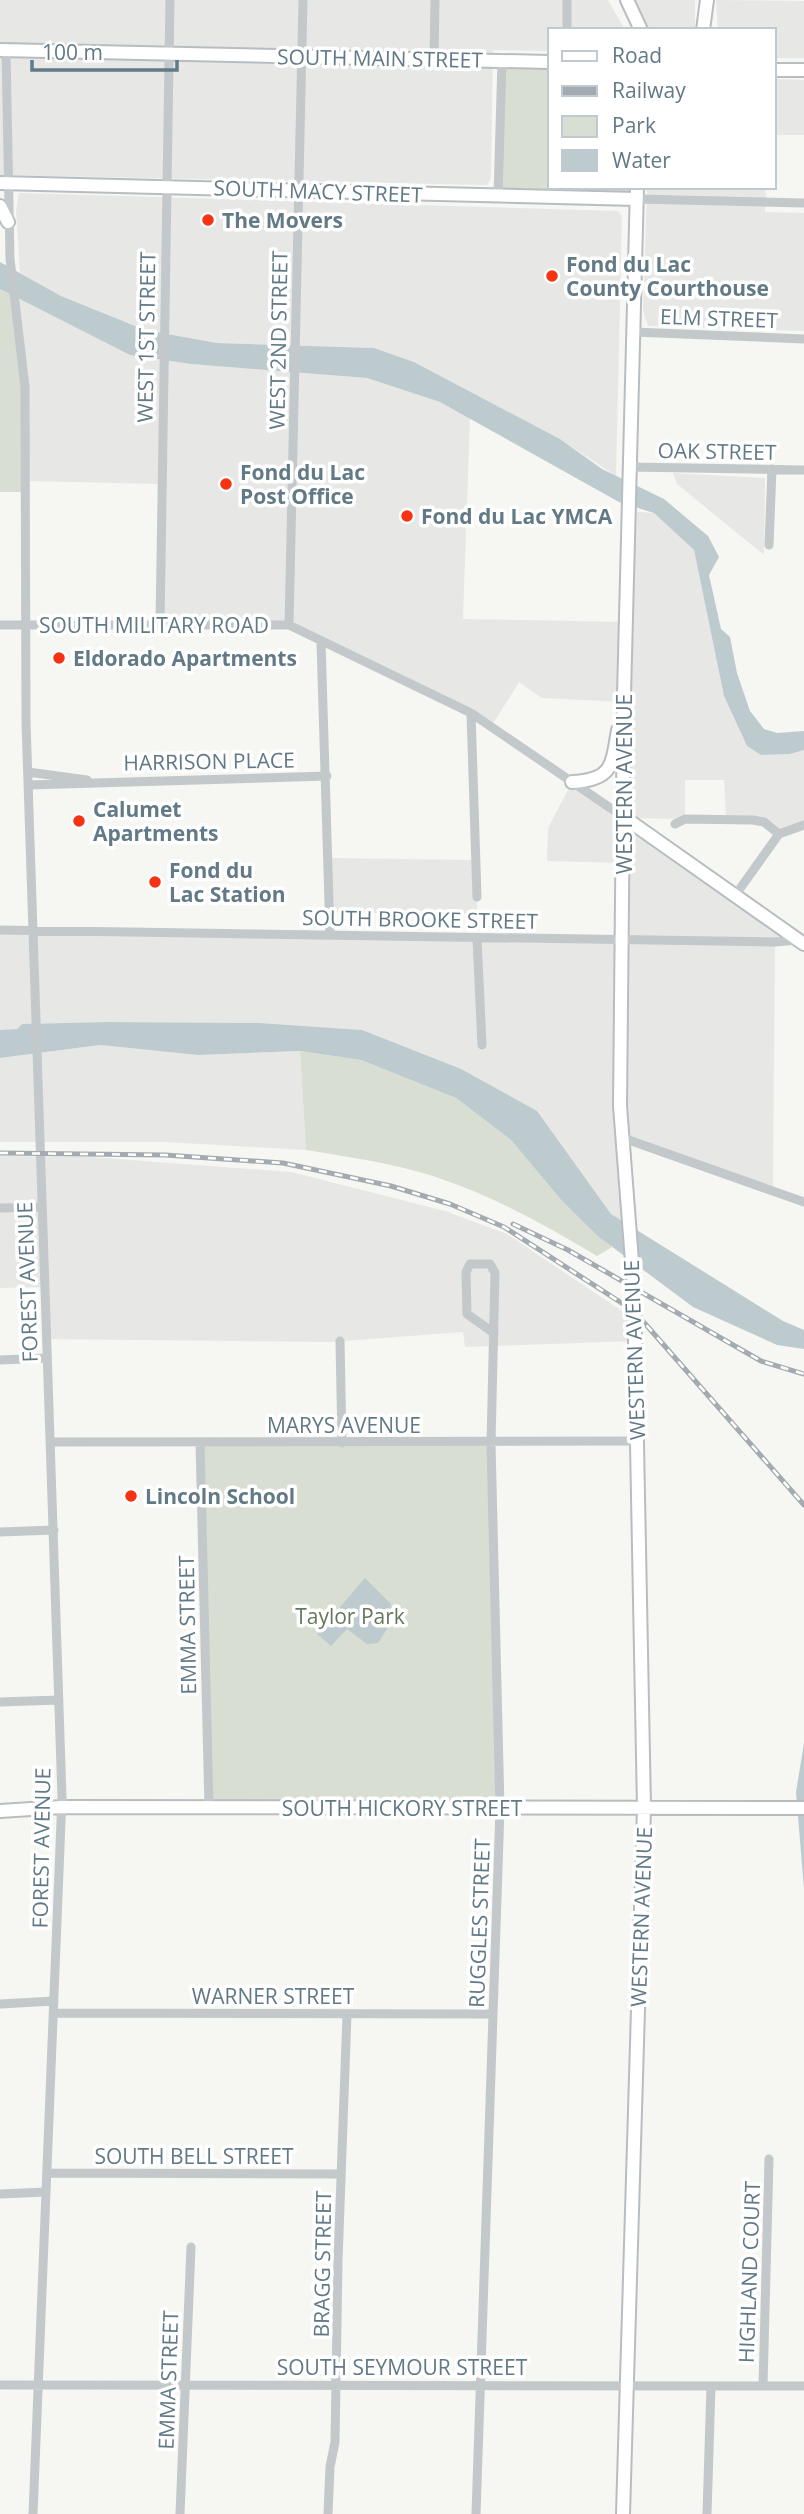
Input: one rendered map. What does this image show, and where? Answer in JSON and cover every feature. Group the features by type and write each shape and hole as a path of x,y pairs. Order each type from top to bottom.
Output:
{"street":[{"name":"WEST 1ST STREET","path":"160,624 170,0"},
{"name":"WEST 2ND STREET","path":"289,625 303,0"},
{"path":"434,59 435,0"},
{"path":"567,0 567,28"},
{"path":"627,0 640,28"},
{"path":"705,23 707,0"},
{"name":"SOUTH MAIN STREET","path":"3,50 548,62"},
{"name":"FOREST AVENUE","path":"3,50 3,183 25,387 28,785 38,1009 62,1807 33,2514"},
{"path":"498,196 502,61"},
{"path":"776,70 804,70"},
{"name":"SOUTH MACY STREET","path":"3,183 498,196 637,193"},
{"path":"637,193 804,203"},
{"name":"WESTERN AVENUE","path":"623,2514 645,1808 633,1272 623,1139 622,939 624,695 637,193"},
{"path":"0,206 8,222"},
{"name":"ELM STREET","path":"633,332 804,339"},
{"path":"769,545 772,469"},
{"name":"OAK STREET","path":"629,472 804,470"},
{"name":"SOUTH MILITARY ROAD","path":"0,625 289,625 471,713 801,942"},
{"path":"321,642 330,935"},
{"path":"572,782 597,780 607,771 612,762 624,695"},
{"path":"471,713 477,897"},
{"name":"HARRISON PLACE","path":"28,772 70,775 92,781"},
{"name":"HARRISON PLACE","path":"28,785 327,776"},
{"path":"675,824 685,819 753,820 764,822 779,834"},
{"path":"734,897 779,834 804,825"},
{"name":"SOUTH BROOKE STREET","path":"0,930 801,942"},
{"path":"477,939 482,1045"},
{"path":"623,1139 804,1202"},
{"path":"0,1209 42,1207"},
{"name":"RUGGLES STREET","path":"476,2514 500,1809 491,1443 494,1334 494,1268 490,1264 470,1264 466,1272 466,1309 494,1334"},
{"path":"340,1341 342,1443"},
{"path":"0,1360 47,1358"},
{"name":"MARYS AVENUE","path":"51,1442 637,1441"},
{"name":"EMMA STREET","path":"200,1442 209,1807"},
{"path":"0,1532 54,1530"},
{"path":"0,1702 59,1700"},
{"name":"SOUTH HICKORY STREET","path":"0,1811 62,1807 798,1808"},
{"path":"0,2004 54,2001"},
{"name":"WARNER STREET","path":"54,2013 493,2014"},
{"name":"BRAGG STREET","path":"328,2514 337,2384 347,2014"},
{"name":"HIGHLAND COURT","path":"763,2386 769,2160"},
{"name":"SOUTH BELL STREET","path":"47,2172 341,2174"},
{"path":"0,2194 46,2192"},
{"name":"EMMA STREET","path":"180,2514 191,2247"},
{"name":"SOUTH SEYMOUR STREET","path":"0,2385 804,2386"},
{"path":"707,2514 711,2386"}],"shaded area":[{"path":"0,0 608,0 624,28 548,28 548,51 493,50 491,178 487,185 0,175"},
{"path":"636,0 695,0 695,28 647,28"},
{"path":"716,0 804,1 804,58 776,58 776,28 718,28"},
{"path":"776,79 804,80 804,135 776,135"},
{"path":"647,189 766,189 765,212 804,213 804,331 648,326 643,311"},
{"path":"19,193 618,211 622,216 616,476 560,439 414,362 374,348 217,343 145,330 61,296 20,273 16,210"},
{"path":"14,296 130,355 192,364 367,378 440,402 470,417 463,619 625,622 628,511 654,513 694,550 724,696 747,746 761,755 790,754 804,750 804,825 779,834 764,822 726,819 724,780 685,780 685,819 627,818 798,940 775,943 773,1191 623,1139 630,1227 611,1214 536,1111 362,1030 260,1023 106,1022 22,1024 17,1029 0,1030 0,930 622,939 624,863 547,861 548,828 572,782 624,817 623,702 542,698 519,682 491,727 289,625 160,624 162,484 26,481"},
{"path":"673,473 765,478 764,555 677,484"},
{"path":"329,858 476,860 477,913 330,913"},
{"path":"100,1045 198,1055 300,1051 306,1150 165,1142 0,1142 0,1058"},
{"path":"0,1156 91,1157 291,1172 445,1211 507,1234 634,1319 634,1341 465,1347 463,1332 331,1342 46,1339 44,1287 0,1288"}],"green space":[{"path":"502,61 548,62 548,189 637,189 636,199 498,196"},
{"path":"0,289 14,296 24,370 26,492 0,492"},
{"path":"300,1051 361,1060 456,1098 511,1140 562,1201 612,1247 597,1256 517,1211 476,1192 418,1171 306,1150"},
{"name":"Taylor Park","path":"200,1442 491,1443 500,1809 209,1807"}],"water":[{"path":"0,262 61,296 145,330 217,343 374,348 414,362 560,439 602,469 664,499 708,536 719,557 709,575 721,629 730,637 737,673 750,711 764,729 777,733 804,731 804,750 790,754 761,755 747,746 724,696 694,550 654,513 619,502 440,402 367,378 191,364 130,355 0,289"},
{"path":"260,1023 362,1030 461,1069 537,1111 611,1214 783,1321 804,1330 804,1349 777,1345 693,1307 599,1237 562,1201 511,1140 456,1098 361,1060 300,1051 198,1055 100,1045 0,1058 0,1030 17,1029 22,1024"},
{"path":"365,1578 391,1604 387,1629 378,1643 367,1644 347,1629 331,1646 317,1634"},
{"path":"804,1743 804,1889 796,1792"}],"railway":[{"path":"0,1153 165,1155 283,1163 391,1186 450,1204 504,1227 634,1311 804,1505"},
{"path":"513,1224 568,1250 761,1361 804,1374"}],"place":[{"name":"The Movers","path":"208,220"},
{"name":"Fond du Lac County Courthouse","path":"552,276"},
{"name":"Fond du Lac Post Office","path":"226,484"},
{"name":"Fond du Lac YMCA","path":"407,516"},
{"name":"Eldorado Apartments","path":"59,658"},
{"name":"Calumet Apartments","path":"79,821"},
{"name":"Fond du Lac Station","path":"155,882"},
{"name":"Lincoln School","path":"131,1496"}]}
